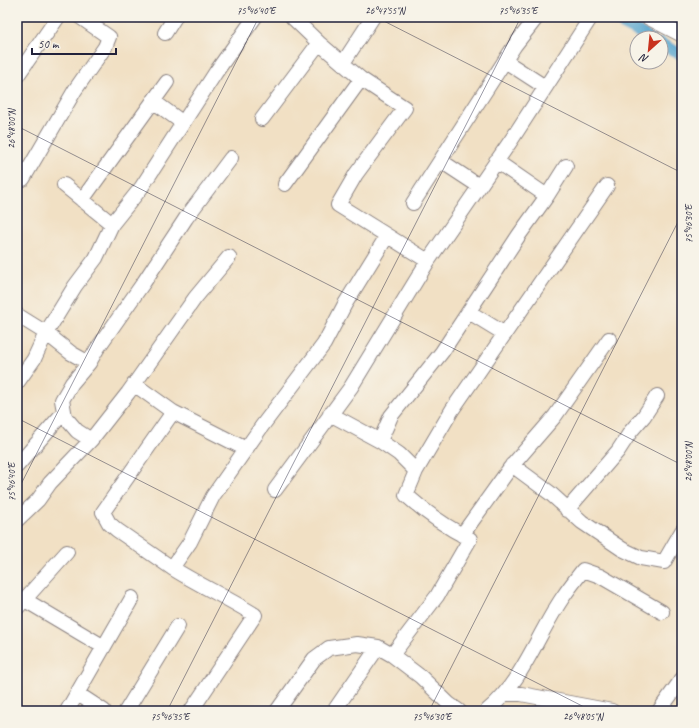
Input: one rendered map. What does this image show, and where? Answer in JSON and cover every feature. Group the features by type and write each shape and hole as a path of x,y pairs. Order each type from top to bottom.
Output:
{"street":[{"path":"17,76 58,17"},
{"path":"23,179 75,90 105,47 109,37 80,17"},
{"path":"165,33 175,17"},
{"path":"17,383 34,359 46,333 75,286 96,258 112,224 141,188 255,17"},
{"path":"292,17 319,43 361,79 405,108 356,174 338,205 428,261"},
{"path":"343,63 373,17"},
{"path":"413,203 505,61 537,17"},
{"path":"647,17 682,35"},
{"path":"275,490 351,387 428,261 545,87 586,19"},
{"path":"262,119 319,43"},
{"path":"505,61 545,87"},
{"path":"285,184 361,79"},
{"path":"82,200 167,82"},
{"path":"153,101 183,123"},
{"path":"91,440 77,431 64,417 62,400 72,383 88,363 186,218 231,158"},
{"path":"441,161 479,186"},
{"path":"496,162 547,196"},
{"path":"380,442 391,416 442,352 518,234 547,196 566,166"},
{"path":"64,185 112,224"},
{"path":"392,654 438,596 470,539 439,522 406,495 416,471 452,410 607,186"},
{"path":"172,568 190,542 213,496 324,344 344,304 388,236"},
{"path":"17,520 38,500 50,483 91,440 134,384 195,298 229,257"},
{"path":"469,312 505,334"},
{"path":"17,315 46,333 71,353 88,363"},
{"path":"462,535 512,465 555,416 609,339"},
{"path":"134,384 173,412 246,449"},
{"path":"567,510 618,451 657,396"},
{"path":"17,466 64,412"},
{"path":"173,412 104,512 109,522 116,530 172,568 203,587 256,615 191,711"},
{"path":"330,414 399,454 416,471"},
{"path":"512,465 550,493 567,510 622,550 641,558 664,562 682,531"},
{"path":"67,552 21,604 104,647"},
{"path":"487,711 498,702 530,656 562,598 583,570 600,576 662,612"},
{"path":"67,710 78,694 132,598"},
{"path":"126,711 178,626"},
{"path":"277,711 314,659 329,648 357,644 378,647 392,654 421,677 449,704 459,711"},
{"path":"334,711 378,647"},
{"path":"659,711 682,679"},
{"path":"78,694 104,711"},
{"path":"504,694 522,694 612,711"}],"waterway":[{"path":"610,17 635,30"},
{"path":"669,48 682,55"}]}
